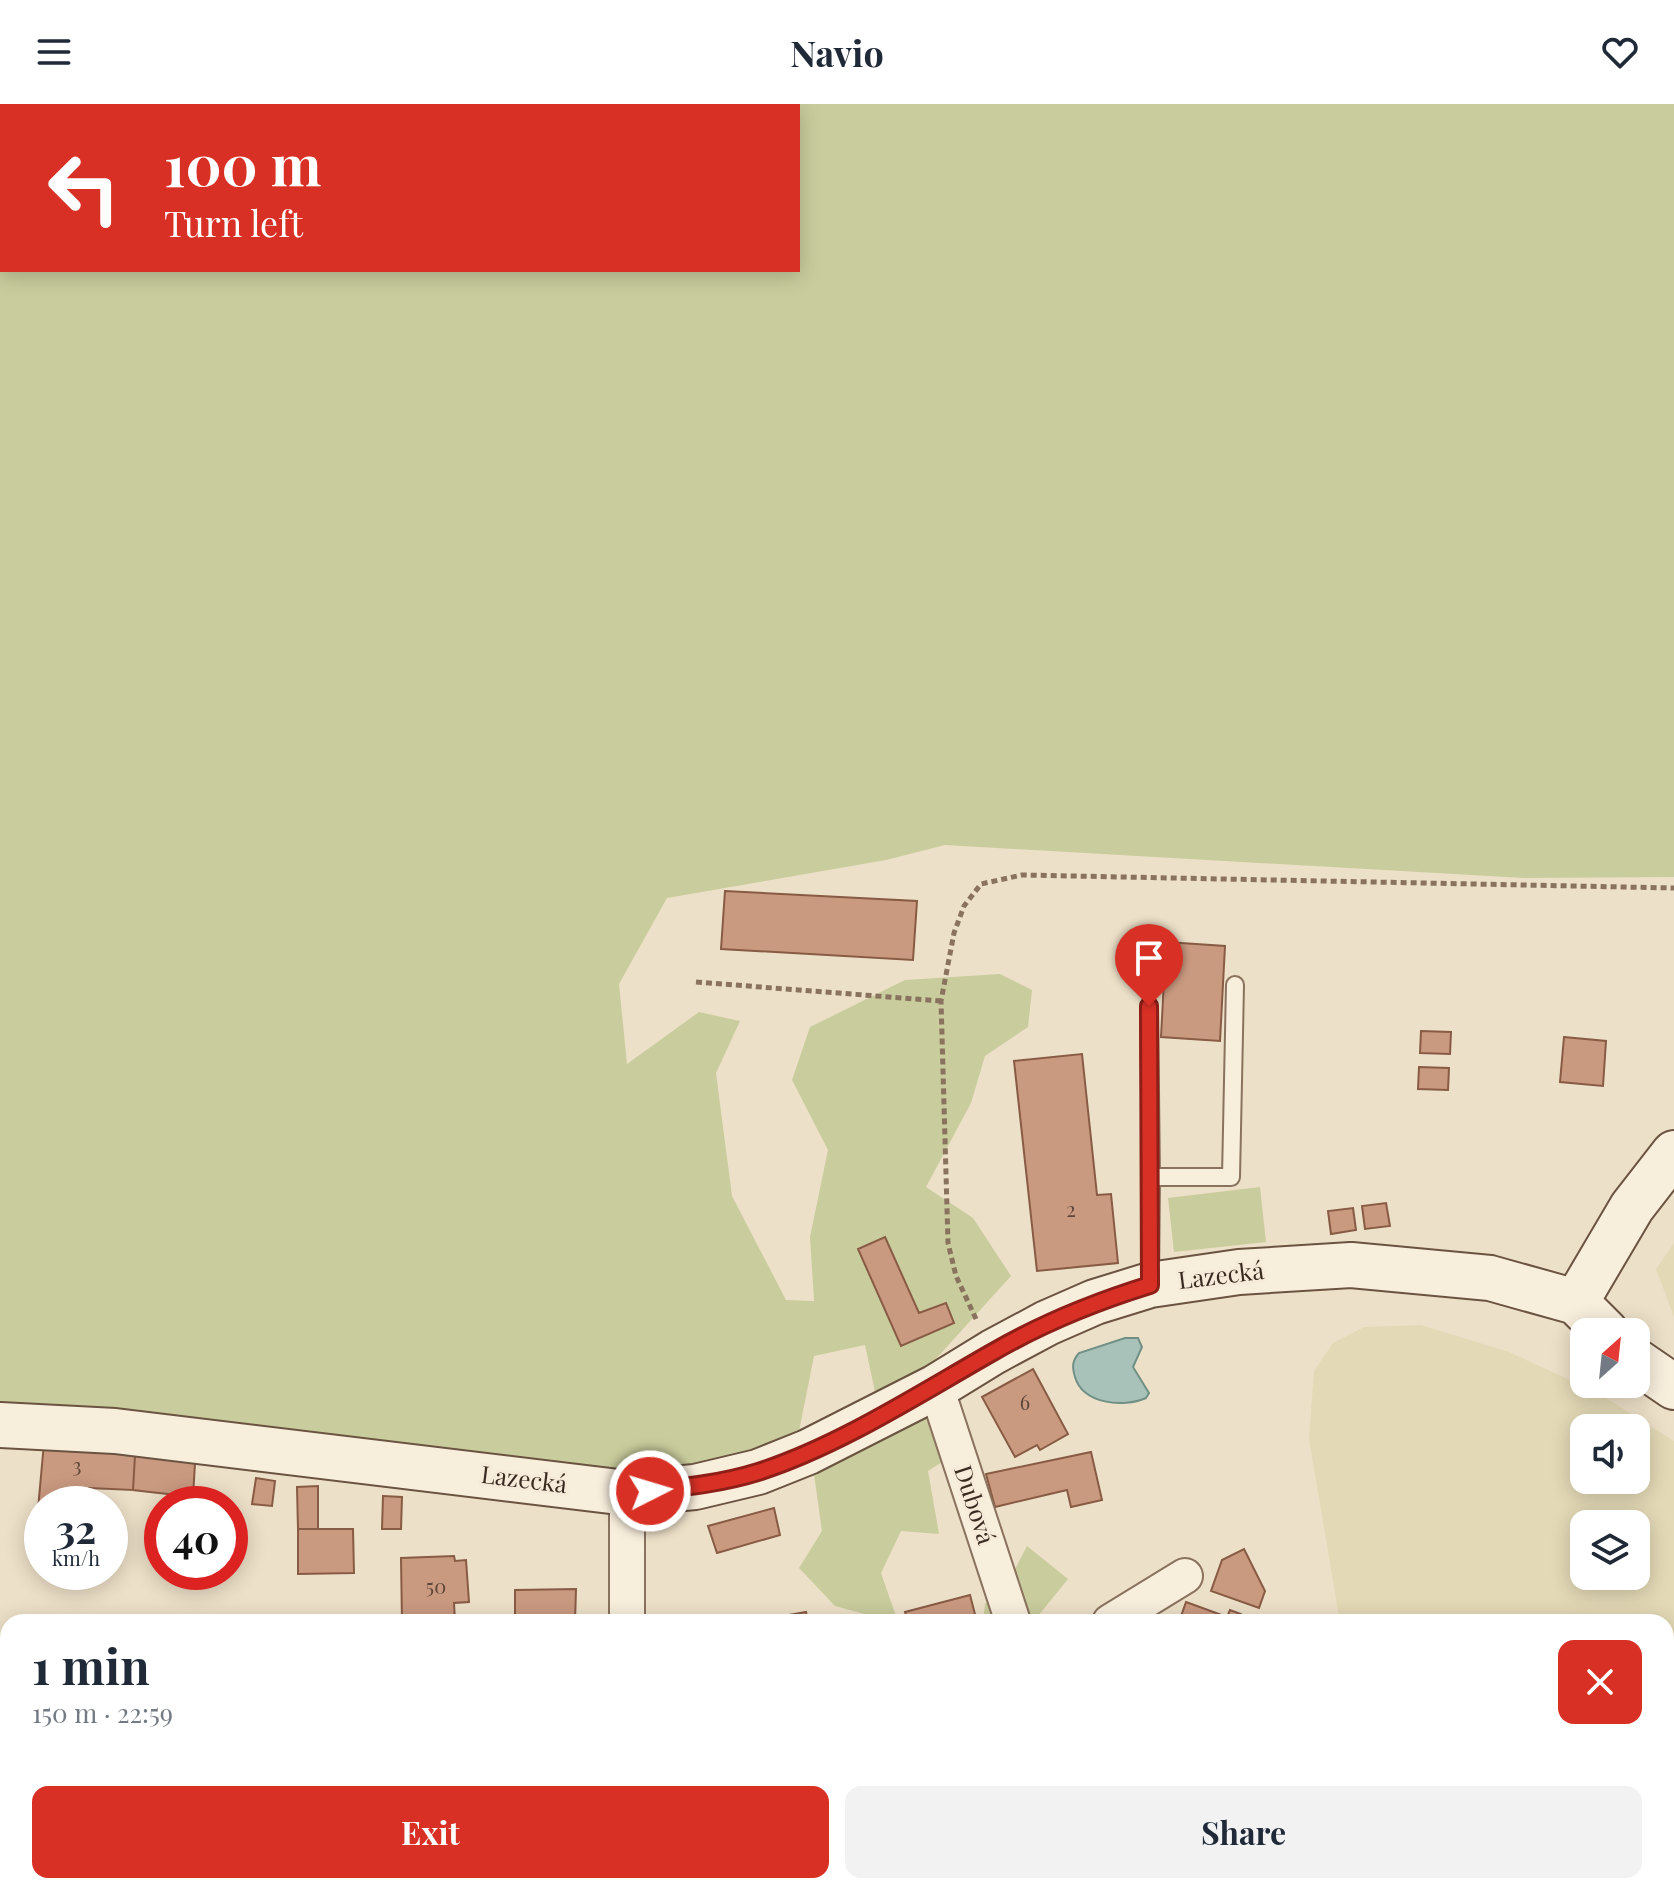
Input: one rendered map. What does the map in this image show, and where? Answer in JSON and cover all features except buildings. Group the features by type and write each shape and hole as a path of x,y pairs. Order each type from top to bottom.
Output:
{"street":[{"path":"1592,1318 1576,1302 1632,1207 1674,1153"},
{"name":"Lazecká","path":"0,1425 115,1431 627,1493 695,1487 758,1472 808,1452 936,1387 993,1352 1095,1302 1150,1285 1239,1272 1351,1265 1490,1278 1576,1302"},
{"path":"1650,1371 1674,1387"},
{"name":"Dubová","path":"936,1387 1010,1614"},
{"path":"627,1493 627,1614"},
{"path":"1123,1614 1185,1576"}],"lane":[{"path":"1151,1177 1231,1177 1235,985"},
{"path":"1149,1006 1150,1285"}],"path":[{"path":"993,1352 956,1276 948,1243 941,1001 954,933 964,906 981,884 1022,875 1674,888"},
{"path":"696,982 941,1001"}],"shaded area":[{"path":"1674,1243 1674,1317 1656,1269"},
{"path":"1421,1325 1509,1352 1570,1380 1570,1398 1606,1398 1631,1414 1570,1414 1570,1494 1650,1494 1650,1426 1674,1441 1674,1614 1339,1614 1309,1439 1314,1371 1333,1343 1364,1327"}],"green space":[{"path":"800,104 1674,104 1674,877 1524,878 945,845 886,860 667,898 619,984 627,1064 699,1012 740,1021 716,1073 732,1196 786,1300 814,1301 810,1237 828,1150 792,1080 810,1027 905,980 1000,974 1032,990 1028,1027 985,1056 971,1103 926,1187 973,1218 1011,1276 924,1372 964,1448 928,1471 939,1534 901,1531 881,1573 895,1614 864,1614 835,1606 799,1568 822,1531 812,1460 883,1429 865,1345 814,1356 797,1441 669,1475 0,1417 0,272 800,272"},
{"path":"1260,1187 1266,1242 1174,1252 1168,1198"},
{"path":"1027,1546 1068,1579 1040,1614 984,1614 985,1604 1010,1579"}],"water":[{"path":"1125,1338 1138,1338 1142,1347 1133,1367 1149,1393 1146,1398 1116,1403 1086,1393 1079,1386 1074,1373 1073,1364 1079,1353"}],"route":[{"path":"650,1491 695,1487 758,1472 808,1452 936,1387 1047,1323 1095,1302 1150,1285 1149,1006"}]}
